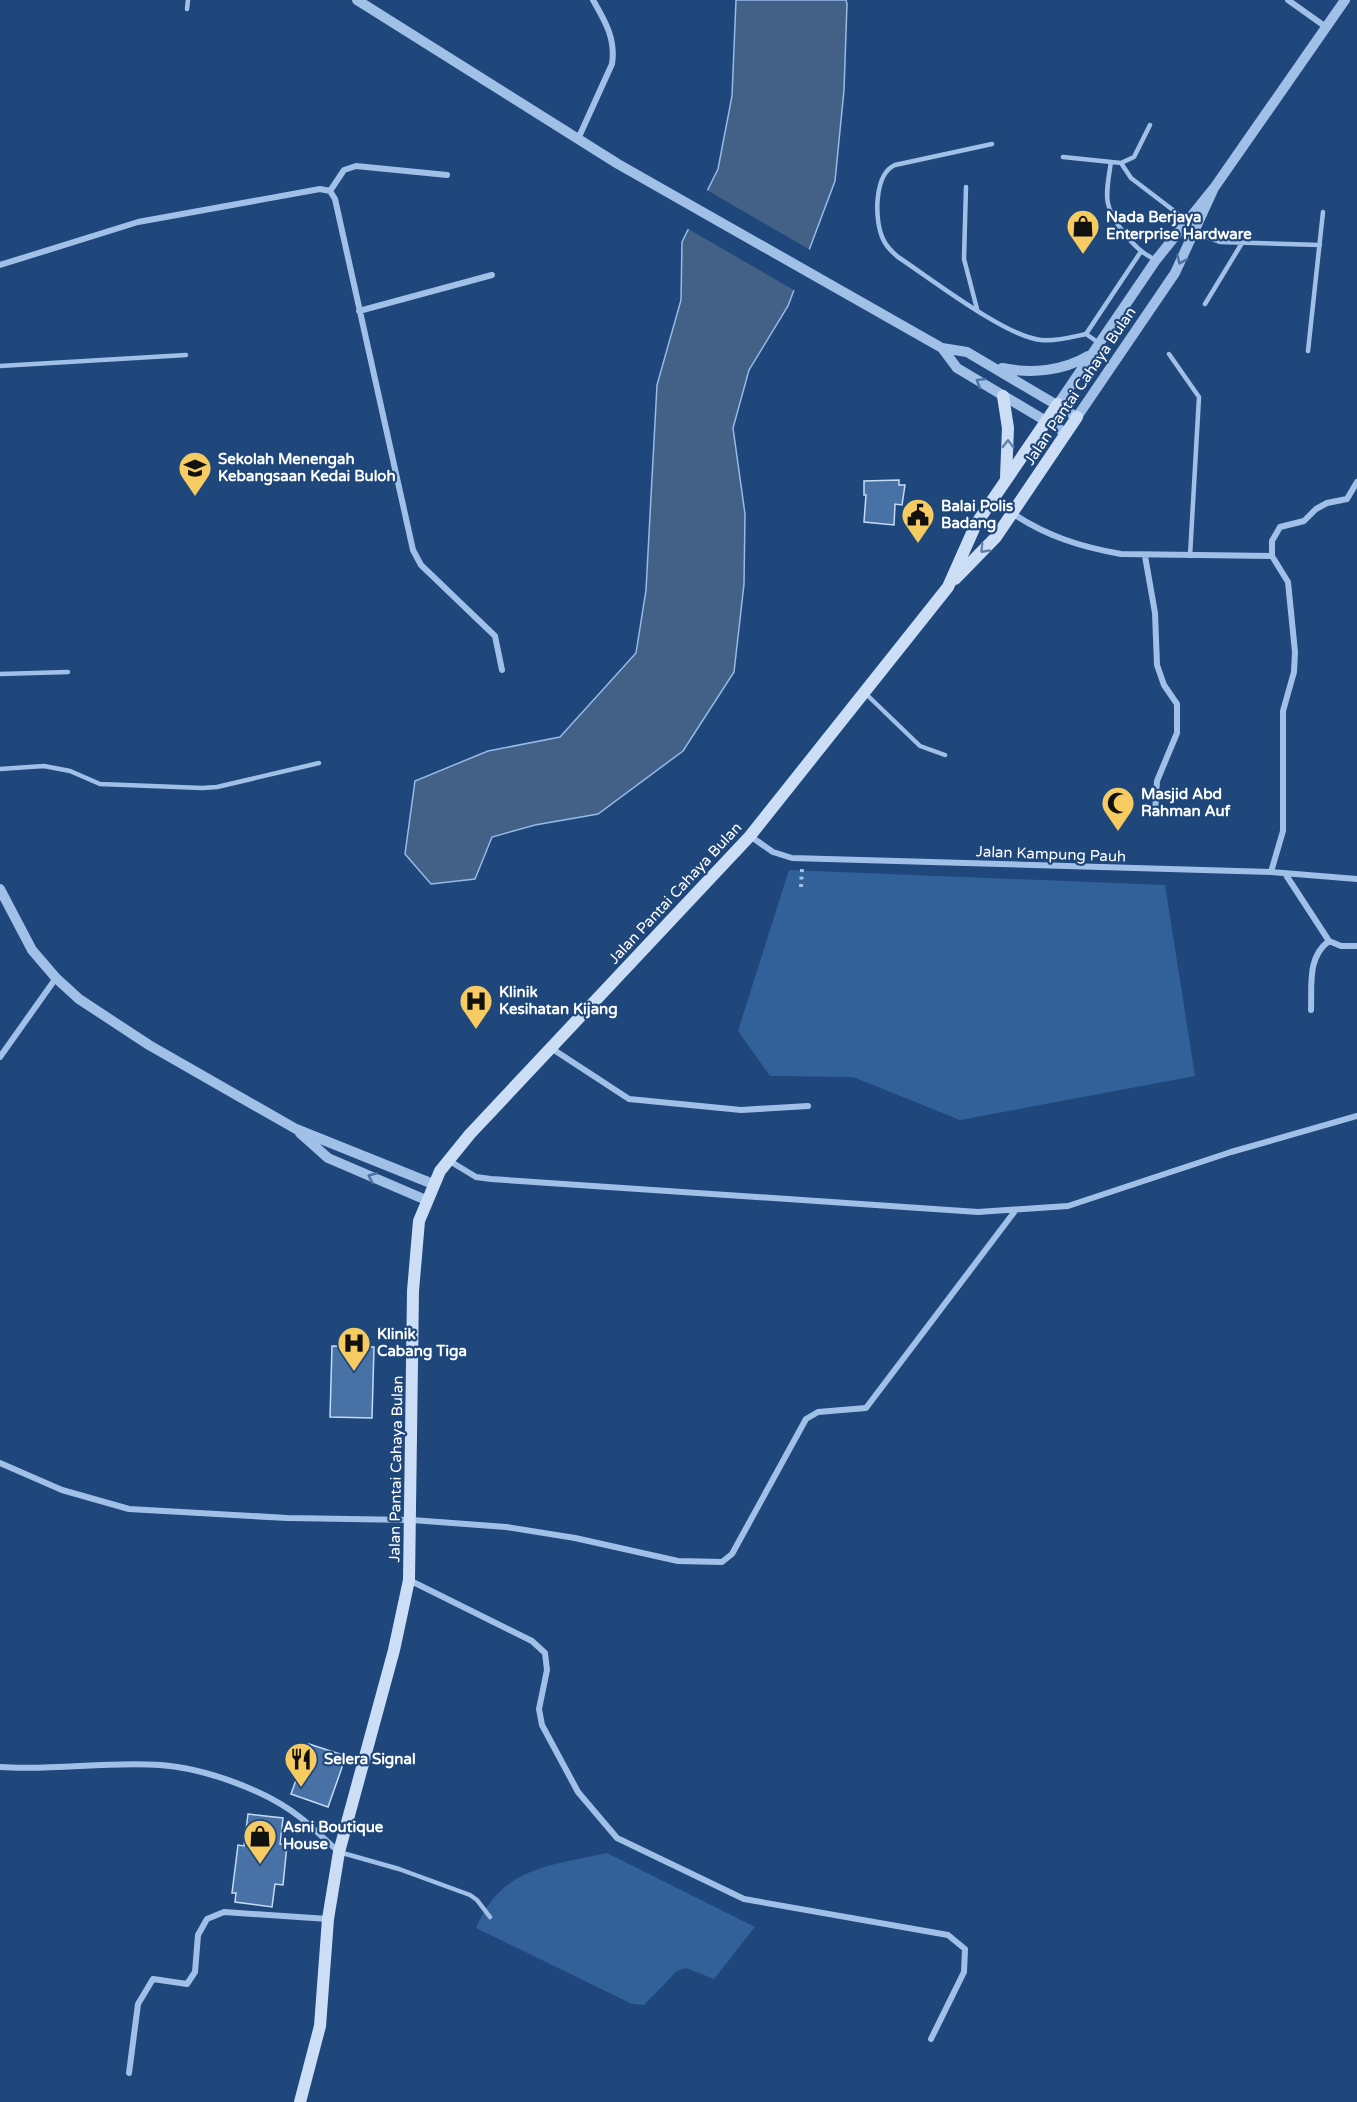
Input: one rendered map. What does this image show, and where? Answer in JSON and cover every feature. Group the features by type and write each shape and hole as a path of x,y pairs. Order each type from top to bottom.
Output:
{"main road":[{"path":"999,492 1006,478 1008,462 1008,428 1002,396"},
{"name":"Jalan Pantai Cahaya Bulan","path":"948,586 976,524 1058,405"},
{"name":"Jalan Pantai Cahaya Bulan","path":"300,2102 320,2026 328,1920 339,1852 394,1650 409,1580 412,1520 413,1291 416,1246 426,1200 433,1184 448,1159 750,836 948,586 996,537 1077,417"}],"street":[{"path":"357,0 618,164 942,348 967,352 1077,417"},
{"path":"578,139 614,56 610,32 593,0"},
{"path":"1288,0 1326,27"},
{"name":"Jalan Pantai Cahaya Bulan","path":"1058,405 1156,260 1214,188 1345,0"},
{"path":"330,191 344,170 356,166 447,175"},
{"name":"Jalan Pantai Cahaya Bulan","path":"1077,417 1175,273 1214,188"},
{"path":"0,265 138,222 320,189 330,191 335,199 416,558 495,636 502,670"},
{"path":"359,311 492,275"},
{"path":"942,348 957,368 1066,433"},
{"path":"993,366 1010,370 1045,370 1079,362 1092,353"},
{"path":"1271,872 1283,831 1283,711 1294,672 1295,652 1288,582 1272,556 1272,542 1280,527 1304,520 1327,503 1344,501 1357,482"},
{"path":"1012,513 1033,527 1074,544 1109,552 1145,556 1272,556"},
{"path":"1145,556 1155,613 1157,664 1164,685 1177,704 1177,733 1157,781 1155,812"},
{"name":"Jalan Kampung Pauh","path":"750,836 773,852 792,858 1271,872 1357,879"},
{"path":"1286,875 1329,941 1341,946 1357,946"},
{"path":"0,889 32,950 56,978 79,999 149,1045 296,1129 433,1184"},
{"path":"1311,1010 1315,957 1319,948 1329,941"},
{"path":"0,1057 56,978"},
{"path":"551,1047 629,1099 741,1110 808,1106"},
{"path":"448,1159 476,1177 491,1179 978,1212 1015,1211 1068,1206 1231,1152 1357,1116"},
{"path":"296,1129 328,1158 426,1200"},
{"path":"0,1463 62,1490 129,1509 287,1518 412,1520 506,1527 574,1538 678,1561 722,1562 732,1554 806,1419 818,1412 866,1408 1015,1211"},
{"path":"409,1580 532,1641 544,1653 547,1670 539,1709 542,1725 578,1792 617,1838 744,1899 948,1935 965,1948 964,1972 931,2039"},
{"path":"0,1767 27,1769 158,1765 202,1772 254,1791 287,1809 339,1852"},
{"path":"129,2073 138,2004 153,1979 187,1984 195,1972 198,1935 207,1920 224,1912 328,1920"}],"lane":[{"path":"187,9 188,0"},
{"path":"1063,157 1121,163 1134,157 1150,125"},
{"path":"992,144 895,165 884,172 879,185 880,229 886,245 898,257 977,309 1037,340 1086,334 1100,343"},
{"path":"1111,162 1106,190 1107,208 1115,224 1140,253 1156,260"},
{"path":"1121,163 1131,178 1187,221"},
{"path":"966,187 964,259 977,309"},
{"path":"1308,351 1323,212"},
{"path":"1193,232 1220,242 1320,245"},
{"path":"1205,304 1242,243"},
{"path":"1086,334 1140,253"},
{"path":"1169,354 1199,397 1190,556"},
{"path":"0,366 186,355"},
{"path":"0,674 68,672"},
{"path":"863,692 876,701 920,746 945,755"},
{"path":"0,769 44,766 70,771 100,784 202,788 218,787 319,764"},
{"path":"339,1852 399,1869 470,1895 477,1899 490,1917"}],"shaded area":[{"path":"736,0 846,0 847,4 844,90 835,181 788,306 749,370 733,428 745,514 744,584 734,672 683,751 598,814 535,825 492,837 475,879 431,884 405,854 415,781 488,751 560,737 636,653 646,590 657,385 681,300 682,242 718,169 732,96"},
{"path":"789,870 1165,885 1195,1076 960,1120 853,1077 770,1076 738,1031"},
{"path":"607,1853 755,1927 714,1979 686,1968 677,1971 644,2005 632,2004 476,1928 499,1892 529,1872"}],"pier":[{"path":"705,189 812,251 797,292 685,227"}],"building":[{"path":"899,480 899,485 905,485 902,505 895,504 894,525 864,522 866,495 864,495 864,481"},
{"path":"332,1346 374,1347 372,1418 330,1417"},
{"path":"309,1744 346,1756 328,1807 291,1794"},
{"name":"Asni Boutique House","path":"248,1814 283,1818 280,1844 287,1845 283,1885 275,1884 272,1907 235,1902 236,1893 232,1893 238,1845 244,1846"}],"place":[{"name":"Nada Berjaya Enterprise Hardware","path":"1083,255"},
{"name":"Sekolah Menengah Kebangsaan Kedai Buloh","path":"195,497"},
{"name":"Balai Polis Badang","path":"918,544"},
{"name":"Masjid Abd Rahman Auf","path":"1118,832"},
{"name":"Klinik Kesihatan Kijang","path":"476,1030"},
{"name":"Klinik Cabang Tiga","path":"354,1372"},
{"name":"Selera Signal","path":"301,1788"},
{"name":"Asni Boutique House","path":"260,1865"}]}
